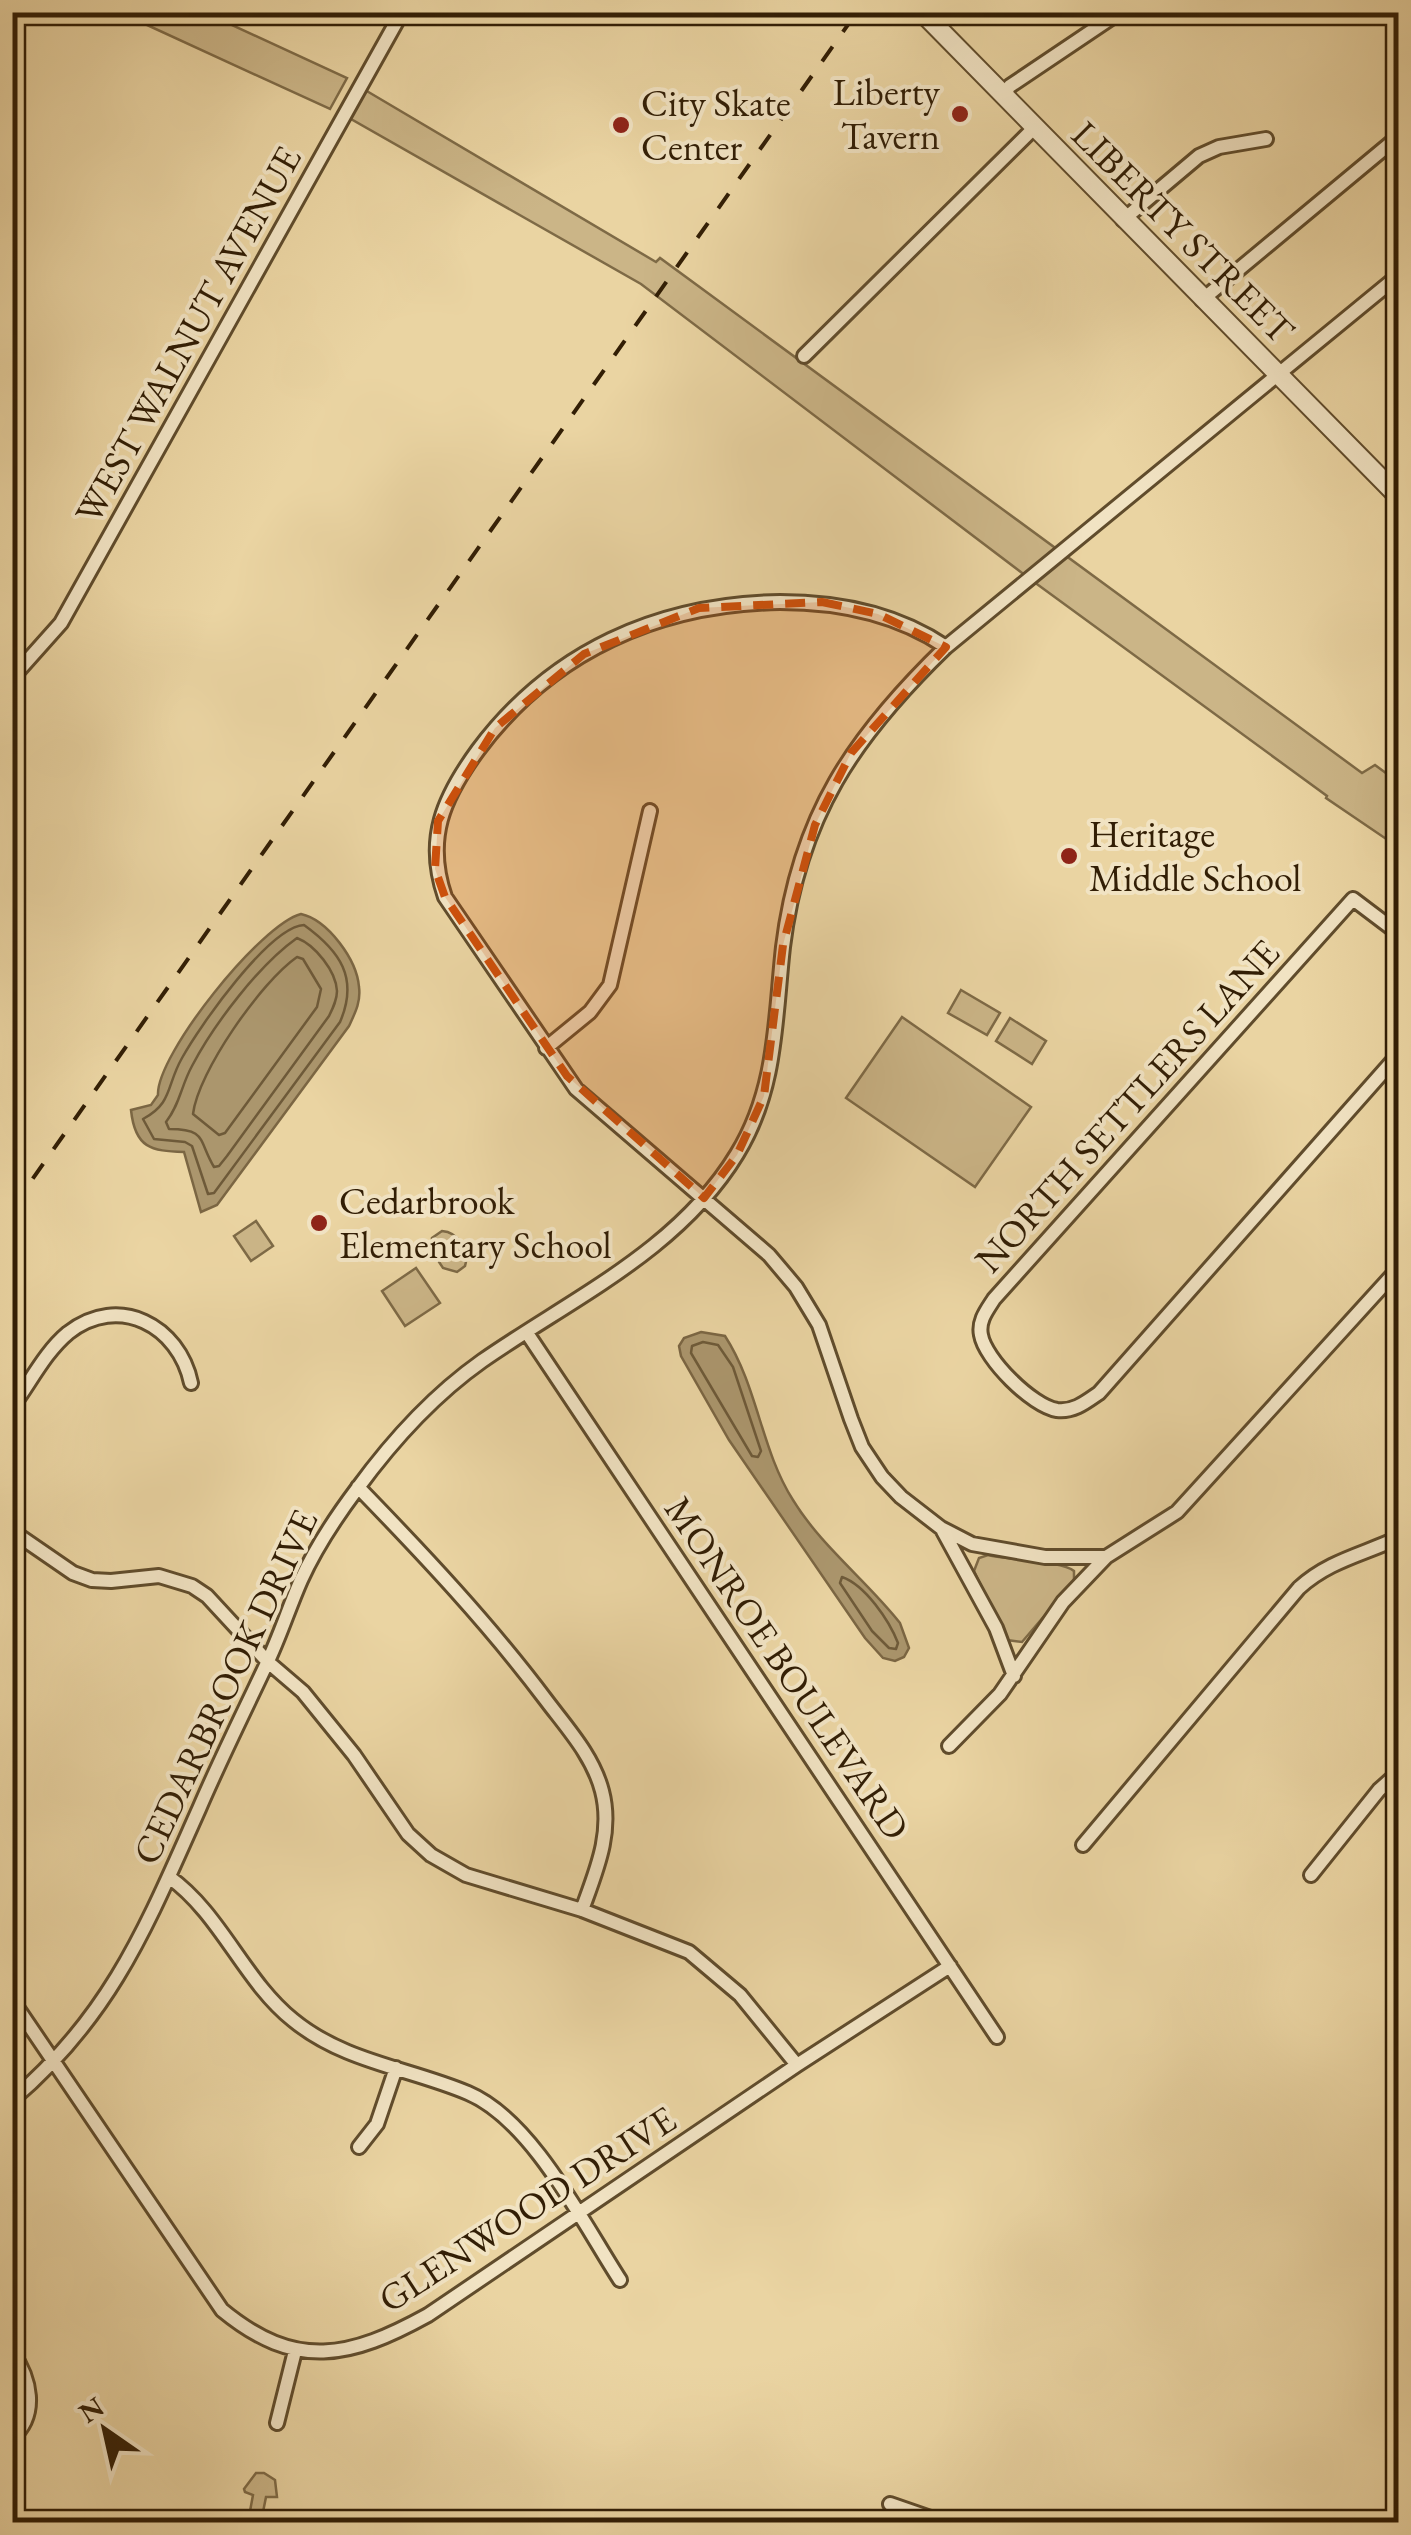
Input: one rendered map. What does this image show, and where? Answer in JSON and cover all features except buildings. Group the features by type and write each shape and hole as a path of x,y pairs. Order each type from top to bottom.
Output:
{"street":[{"name":"WEST WALNUT AVENUE","path":"12,678 60,623 402,12"},
{"path":"1003,95 1010,86 1120,12"},
{"name":"LIBERTY STREET","path":"927,14 1123,220 1398,496"},
{"path":"383,16 391,29"},
{"path":"804,356 1034,128"},
{"path":"1202,300 1398,137"},
{"path":"1123,220 1199,156 1219,147 1266,140"},
{"name":"CEDARBROOK DRIVE","path":"12,2100 82,2031 128,1962 268,1662 302,1578 358,1487 390,1446 455,1382 660,1242 704,1198 737,1155 764,1096 780,1004 784,945 801,860 851,753 882,711 946,647 1398,276"},
{"path":"946,647 922,631 878,614 822,602 698,608 638,626 584,654 537,686 495,728 460,775 438,821 435,869 445,898 576,1089 769,1255 796,1287 819,1325 862,1447 901,1497 941,1528 972,1544 1020,1555 1106,1557"},
{"path":"546,1048 590,1012 610,985 650,812"},
{"name":"NORTH SETTLERS LANE","path":"1398,933 1352,899 994,1299 982,1317 980,1332 988,1355 1033,1398 1058,1410 1078,1408 1099,1393 1398,1055"},
{"path":"948,1746 1014,1676 1063,1602 1106,1557 1168,1519 1199,1491 1398,1269"},
{"path":"12,1407 54,1347 88,1321 109,1316 146,1322 175,1343 188,1367 191,1383"},
{"name":"MONROE BOULEVARD","path":"527,1333 996,2038"},
{"path":"358,1487 477,1615 571,1733 593,1768 602,1791 605,1838 582,1910"},
{"path":"941,1528 996,1628 1014,1676"},
{"path":"12,1531 72,1573 92,1580 160,1576 192,1586 227,1614 268,1662 303,1692 354,1755 405,1830 431,1855 486,1883 582,1910 689,1952 740,1995 797,2065"},
{"path":"1083,1845 1314,1573 1398,1538"},
{"path":"1312,1875 1380,1790 1398,1774"},
{"path":"169,1876 192,1893 290,2018 348,2055 468,2093 506,2117 524,2136 620,2280"},
{"name":"GLENWOOD DRIVE","path":"12,2000 222,2310 266,2341 296,2351 341,2351 384,2339 428,2316 950,1966"},
{"path":"359,2147 377,2124 396,2068"},
{"path":"277,2423 296,2351"},
{"path":"12,2352 25,2370 31,2405 18,2434 12,2438"},
{"path":"890,2504 942,2522"}],"highlighted area":[{"path":"822,602 878,614 946,647 851,753 815,825 783,945 764,1096 737,1155 704,1198 567,1076 445,897 435,869 438,821 495,728 584,654 699,608"}],"shaded area":[{"path":"121,13 206,13 347,78 330,109"},
{"path":"360,87 656,262 660,258 1362,773 1375,765 1398,782 1398,847 1030,579 641,284 344,115"},
{"path":"961,990 1000,1013 987,1035 948,1013"},
{"path":"902,1017 1031,1107 975,1187 846,1098"},
{"path":"1010,1018 1046,1041 1032,1064 996,1041"},
{"path":"256,1221 273,1246 251,1261 234,1236"},
{"path":"442,1231 458,1239 464,1249 465,1266 457,1272 443,1268 431,1250 432,1238"},
{"path":"416,1268 440,1303 405,1326 382,1291"},
{"path":"988,1555 1059,1565 1074,1571 1074,1581 1022,1642 1007,1640 974,1571 979,1558"},
{"path":"256,2473 275,2480 277,2497 266,2497 261,2522 248,2522 253,2495 244,2489"}],"water":[{"path":"301,914 321,924 347,954 357,976 357,1007 349,1026 217,1205 201,1212 184,1152 147,1145 136,1132 131,1110 151,1105 174,1051 238,965 283,923"},
{"path":"701,1332 725,1336 745,1376 782,1481 817,1533 900,1623 909,1648 904,1657 895,1661 883,1658 865,1638 729,1440 681,1356 679,1346 684,1338"}],"railway":[{"path":"12,1208 857,12"}],"place":[{"name":"Liberty Tavern","path":"960,114"},
{"name":"City Skate Center","path":"621,125"},
{"name":"Heritage Middle School","path":"1069,856"},
{"name":"Cedarbrook Elementary School","path":"319,1223"}]}
